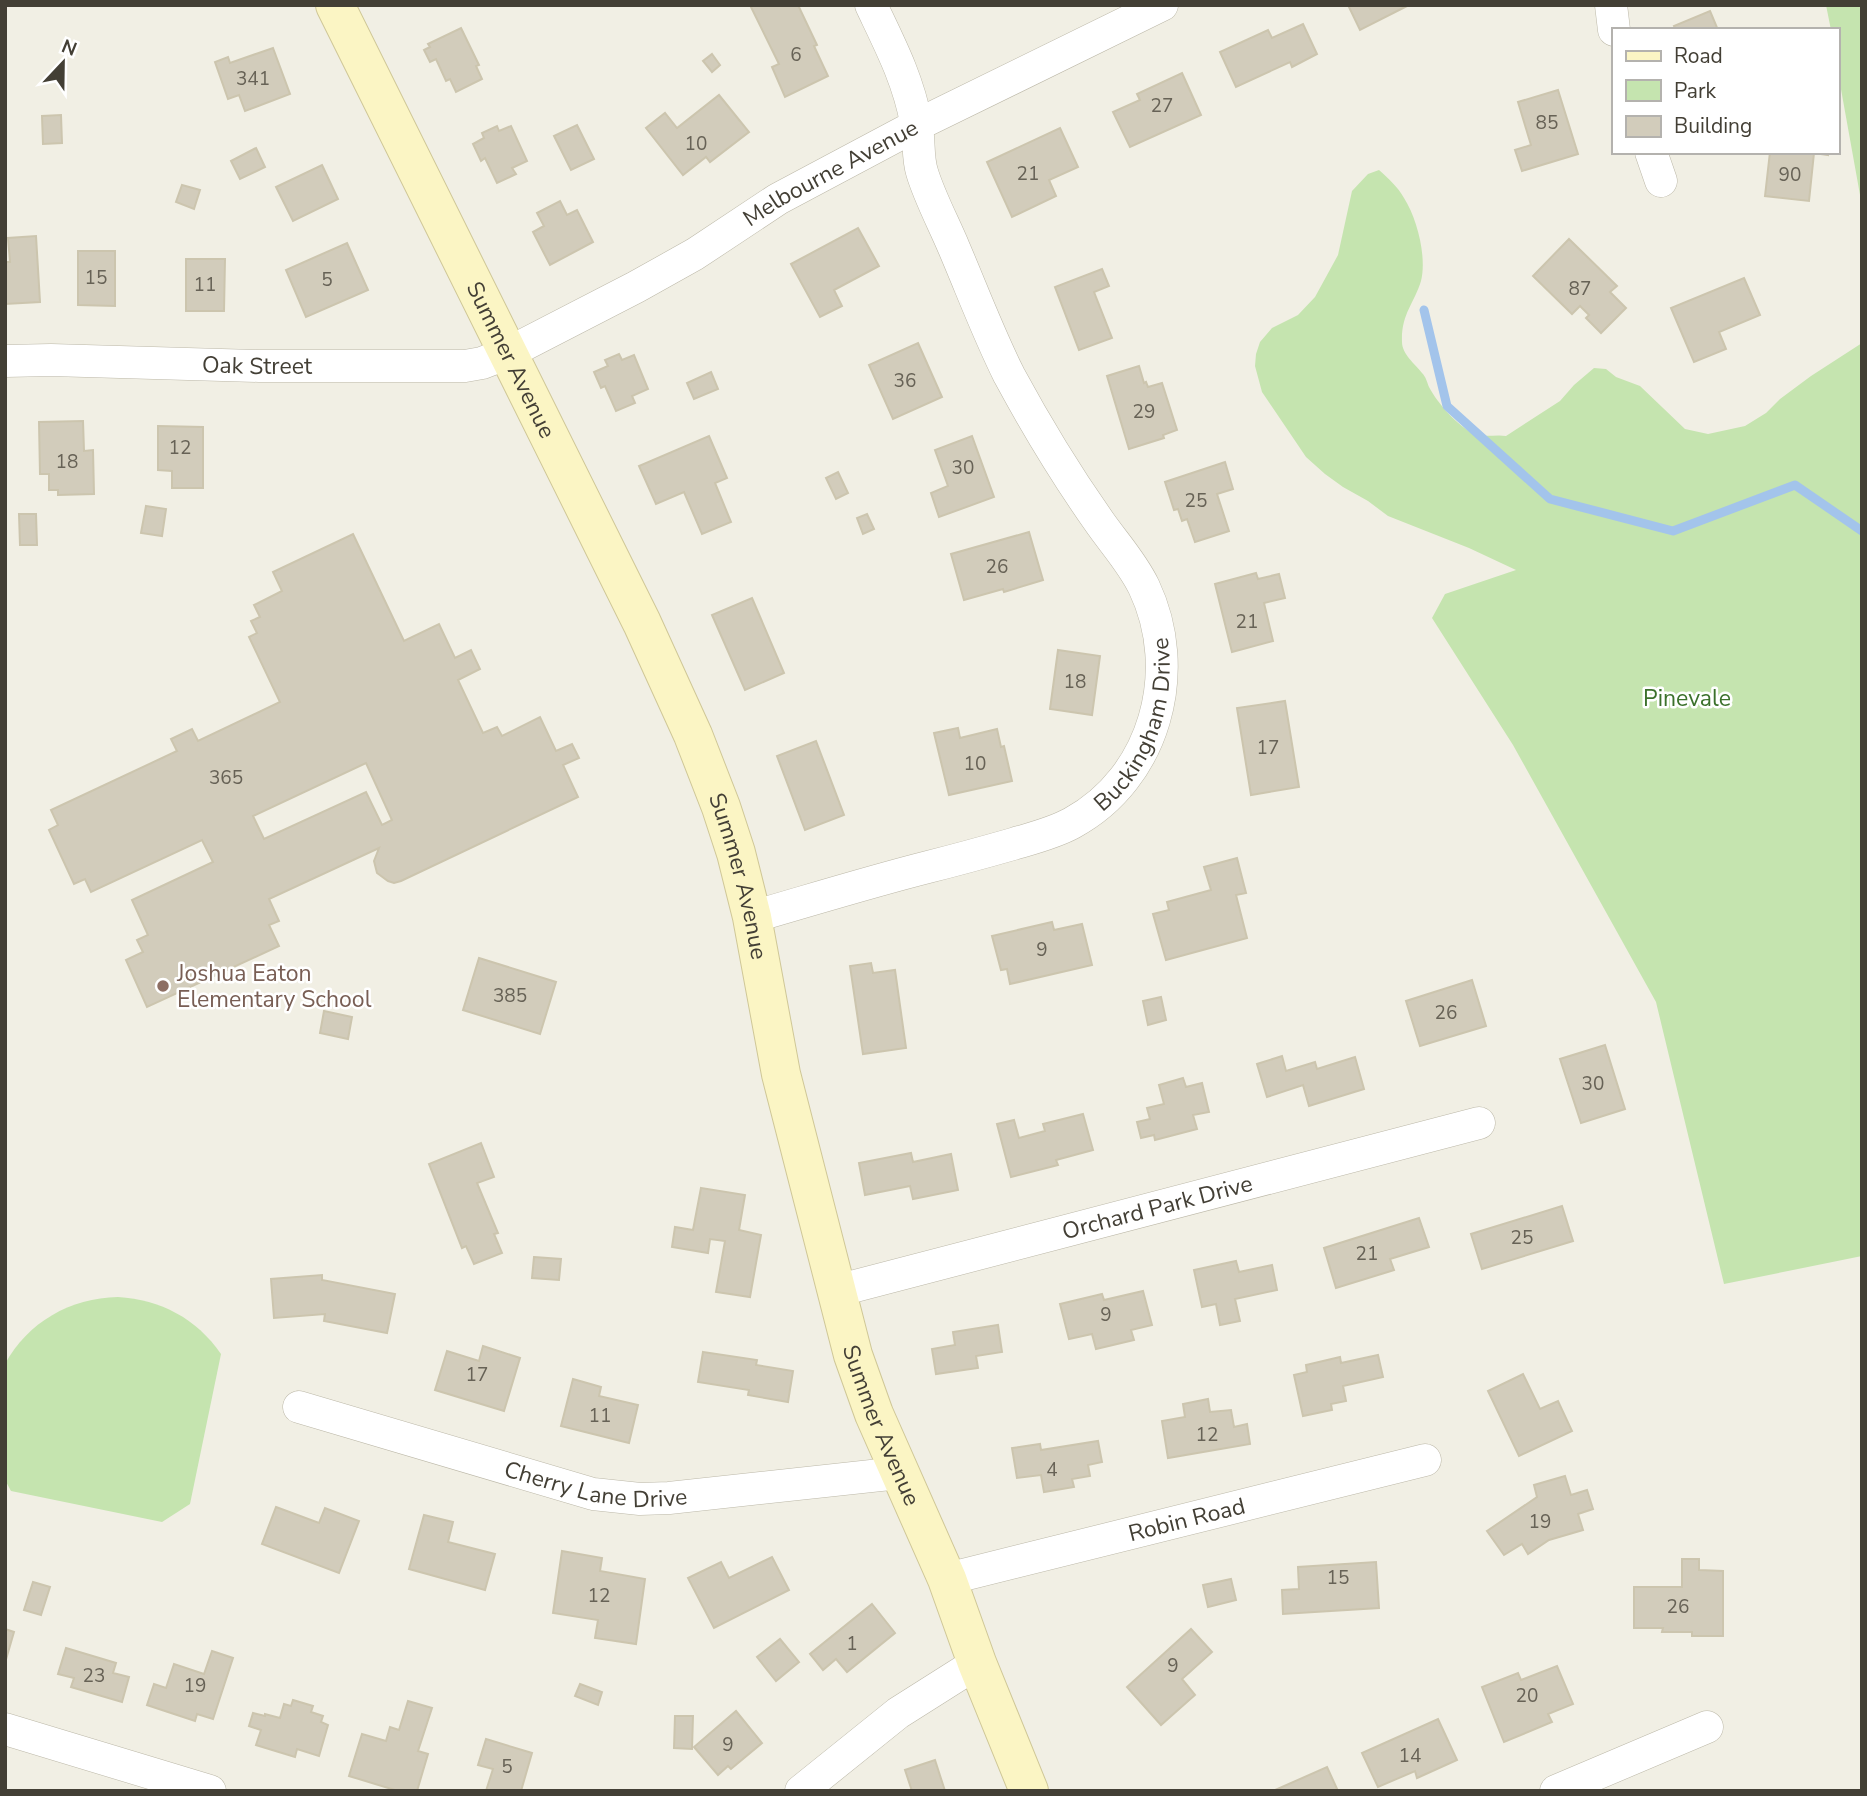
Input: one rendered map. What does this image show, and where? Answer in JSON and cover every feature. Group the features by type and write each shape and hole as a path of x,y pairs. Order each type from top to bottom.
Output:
{"street":[{"name":"Summer Avenue","path":"335,5 642,622 693,735 721,807 752,917 781,1074 853,1355 874,1414 947,1579 977,1663 1029,1791"},
{"name":"Buckingham Drive","path":"752,917 1039,837 1075,822 1102,800 1133,767 1147,740 1159,704 1163,673 1160,642 1155,615 1145,588 1125,555 1066,473 1030,415 985,324 922,173 917,125 903,72 871,5"},
{"name":"Melbourne Avenue","path":"508,354 695,254 778,199 917,125 1162,5"},
{"path":"1611,5 1614,28"},
{"name":"Oak Street","path":"5,361 259,366 465,366 508,354"},
{"name":"Orchard Park Drive","path":"836,1291 1479,1123"},
{"name":"Cherry Lane Drive","path":"299,1407 593,1494 617,1497 669,1498 899,1473"},
{"name":"Robin Road","path":"947,1579 1425,1460"},
{"path":"801,1791 898,1713 977,1663"},
{"path":"1556,1791 1707,1727"},
{"path":"5,1729 210,1791"}],"green space":[{"path":"1826,5 1862,5 1862,206 1839,78 1839,28 1831,28"},
{"name":"Pinevale","path":"1379,170 1396,186 1409,206 1422,249 1421,281 1402,332 1406,355 1425,376 1433,394 1443,407 1474,434 1506,436 1560,401 1594,368 1606,369 1616,377 1640,386 1685,429 1708,434 1745,426 1766,413 1811,376 1862,343 1862,1256 1724,1284 1656,1002 1513,745 1432,618 1445,594 1516,570 1388,516 1343,487 1306,457 1262,392 1255,366 1260,342 1272,328 1298,315 1315,297 1338,255 1352,191 1368,174"},
{"path":"118,1297 149,1302 176,1313 200,1330 221,1354 190,1504 162,1522 11,1491 5,1480 5,1364 14,1349 52,1315 83,1302"}],"building":[{"path":"750,5 798,5 828,76 785,97 772,67 779,64"},
{"path":"1348,5 1409,5 1360,30"},
{"path":"1710,11 1717,28 1675,28 1674,26"},
{"path":"1303,24 1317,54 1292,67 1290,62 1236,87 1220,52 1268,30 1272,38"},
{"path":"461,28 479,65 476,66 482,79 456,92 450,79 446,81 436,59 430,62 424,50 430,47 428,44"},
{"path":"273,48 290,94 245,111 239,95 228,99 215,62 228,57 230,63"},
{"path":"712,54 720,65 712,72 703,61"},
{"path":"1182,73 1201,115 1130,147 1113,112 1140,100 1137,94"},
{"path":"1558,90 1578,154 1522,171 1515,150 1531,145 1518,102"},
{"path":"719,95 749,132 710,162 706,157 683,175 646,128 665,113 677,128"},
{"path":"61,115 62,143 43,144 42,116"},
{"path":"577,125 594,159 571,170 554,136"},
{"path":"497,126 499,131 511,126 527,161 512,168 516,174 497,183 485,158 481,161 473,144 484,138 482,133"},
{"path":"1060,128 1078,167 1049,180 1056,196 1012,217 987,162"},
{"path":"256,148 265,167 240,179 231,161"},
{"path":"1770,154 1814,154 1809,201 1765,196"},
{"path":"322,165 338,199 293,221 276,187"},
{"path":"182,185 200,190 194,209 176,202"},
{"path":"560,201 567,215 577,210 593,242 550,265 533,232 544,226 537,213"},
{"path":"858,228 879,266 834,290 842,306 820,317 791,264"},
{"path":"36,236 40,302 5,304 5,262 10,262 8,238"},
{"path":"1569,239 1617,286 1610,292 1626,308 1601,333 1586,318 1589,315 1580,306 1572,314 1533,276"},
{"path":"347,243 368,290 306,317 286,270"},
{"path":"78,251 115,251 115,306 78,305"},
{"path":"186,259 225,259 224,311 186,311"},
{"path":"1102,269 1109,286 1094,292 1112,338 1079,350 1055,287"},
{"path":"1744,278 1760,315 1719,332 1726,349 1694,362 1671,308"},
{"path":"918,343 942,397 893,419 869,365"},
{"path":"619,354 622,360 634,355 648,389 632,396 635,403 616,411 605,386 601,388 594,372 608,366 605,360"},
{"path":"1139,366 1144,383 1146,382 1148,387 1162,383 1177,430 1163,435 1164,438 1129,449 1107,376"},
{"path":"711,372 718,389 694,399 687,383"},
{"path":"83,421 84,451 93,450 94,494 58,495 58,490 49,490 49,474 40,474 39,422"},
{"path":"158,426 203,427 203,488 172,488 172,471 158,470"},
{"path":"709,436 727,478 715,483 731,522 702,534 684,492 656,504 639,466"},
{"path":"972,436 994,497 939,517 931,493 948,486 935,450"},
{"path":"1225,462 1233,489 1217,494 1229,531 1195,542 1187,519 1182,521 1178,509 1174,510 1165,482"},
{"path":"838,472 848,493 836,499 826,478"},
{"path":"146,506 166,509 162,536 141,533"},
{"path":"19,514 36,514 37,545 20,545"},
{"path":"867,514 874,529 863,534 857,518"},
{"path":"1029,532 1043,580 964,600 951,554"},
{"path":"353,534 404,641 439,624 455,658 471,650 480,669 458,680 483,733 497,727 502,736 540,717 556,751 572,744 579,758 563,765 578,797 401,881 388,881 377,873 374,861 379,848 269,899 279,921 269,925 279,946 147,1007 126,960 143,952 137,940 148,935 132,900 213,862 202,840 91,892 85,879 74,884 49,830 58,825 51,810 177,751 171,739 192,729 198,741 280,702 249,637 257,633 251,621 260,617 254,605 282,591 273,572","holes":["366,763 392,820 382,825 366,792 264,839 253,816"]},
{"path":"1256,573 1258,579 1279,574 1285,598 1264,603 1273,641 1232,652 1215,584"},
{"path":"752,598 784,673 745,690 712,615"},
{"path":"1058,650 1100,656 1092,715 1050,709"},
{"path":"1285,701 1299,787 1251,795 1237,708"},
{"path":"958,728 960,738 997,729 1012,781 949,795 934,733"},
{"path":"816,741 844,815 805,830 777,756"},
{"path":"1237,858 1246,893 1236,895 1247,938 1166,960 1153,914 1169,910 1167,902 1211,890 1204,867"},
{"path":"1052,922 1054,930 1082,924 1092,965 1010,984 1007,969 1001,970 992,936"},
{"path":"479,958 556,982 540,1034 463,1010"},
{"path":"871,963 873,973 895,970 906,1048 863,1054 850,966"},
{"path":"1472,980 1486,1026 1420,1046 1406,1001"},
{"path":"1161,997 1166,1020 1148,1025 1143,1001"},
{"path":"324,1011 352,1017 348,1039 320,1033"},
{"path":"1605,1045 1625,1109 1581,1123 1560,1059"},
{"path":"1282,1056 1286,1071 1315,1062 1317,1069 1355,1057 1364,1089 1309,1106 1303,1085 1267,1097 1257,1064"},
{"path":"1183,1078 1186,1087 1202,1083 1209,1112 1193,1115 1197,1129 1155,1140 1154,1135 1141,1138 1137,1122 1150,1119 1147,1108 1164,1104 1159,1085"},
{"path":"1083,1114 1093,1150 1056,1160 1058,1165 1011,1177 997,1124 1014,1120 1019,1138 1045,1131 1043,1124"},
{"path":"481,1143 494,1177 477,1183 498,1233 494,1234 502,1253 474,1264 466,1246 462,1248 429,1164"},
{"path":"911,1153 913,1162 951,1154 958,1190 913,1199 910,1186 865,1195 859,1163"},
{"path":"701,1188 745,1195 739,1230 761,1235 750,1297 716,1292 725,1241 710,1239 708,1253 672,1247 675,1227 693,1230"},
{"path":"1562,1206 1573,1241 1482,1269 1471,1234"},
{"path":"1419,1218 1429,1247 1390,1259 1394,1270 1336,1288 1324,1248"},
{"path":"534,1257 561,1259 559,1280 532,1278"},
{"path":"1236,1261 1239,1272 1272,1265 1277,1290 1235,1299 1240,1321 1220,1325 1216,1304 1202,1307 1194,1270"},
{"path":"322,1275 322,1280 395,1294 387,1333 324,1321 325,1314 274,1318 271,1279"},
{"path":"1143,1291 1152,1325 1131,1330 1134,1340 1096,1349 1092,1334 1069,1339 1060,1304 1102,1294 1104,1300"},
{"path":"998,1325 1002,1352 976,1356 978,1368 936,1374 932,1349 955,1345 953,1332"},
{"path":"483,1346 520,1358 504,1411 435,1390 447,1351 479,1361"},
{"path":"703,1352 757,1360 756,1365 793,1371 788,1402 748,1395 749,1390 698,1382"},
{"path":"1378,1355 1383,1377 1343,1386 1346,1401 1331,1404 1332,1410 1303,1416 1294,1375 1307,1372 1306,1365 1340,1357 1341,1363"},
{"path":"1523,1374 1540,1409 1558,1401 1572,1431 1519,1456 1488,1391"},
{"path":"573,1379 601,1387 599,1396 638,1405 629,1443 561,1426"},
{"path":"1208,1399 1210,1412 1231,1410 1234,1427 1247,1424 1250,1444 1168,1458 1162,1421 1185,1417 1183,1404"},
{"path":"1098,1441 1102,1462 1088,1465 1090,1476 1072,1479 1074,1487 1044,1492 1041,1475 1017,1478 1012,1448 1040,1444 1041,1450"},
{"path":"1565,1476 1571,1495 1587,1490 1593,1509 1578,1514 1583,1530 1549,1540 1528,1554 1522,1544 1504,1555 1487,1531 1537,1497 1534,1485"},
{"path":"276,1507 319,1523 325,1508 359,1521 339,1573 262,1544"},
{"path":"424,1515 453,1522 448,1542 495,1554 485,1590 409,1569"},
{"path":"562,1551 602,1558 600,1571 645,1579 636,1644 595,1638 598,1620 553,1613"},
{"path":"772,1557 789,1590 714,1628 688,1578 721,1562 729,1578"},
{"path":"1682,1559 1699,1559 1699,1570 1723,1571 1723,1636 1692,1636 1692,1632 1662,1632 1663,1628 1634,1628 1634,1587 1682,1587"},
{"path":"1376,1562 1379,1608 1283,1614 1282,1590 1299,1589 1298,1567"},
{"path":"1231,1579 1236,1600 1208,1607 1203,1585"},
{"path":"33,1582 50,1587 41,1615 24,1610"},
{"path":"872,1604 895,1633 847,1672 836,1659 823,1670 810,1654"},
{"path":"5,1629 14,1632 5,1663"},
{"path":"1191,1629 1212,1652 1182,1679 1195,1695 1161,1725 1127,1687"},
{"path":"780,1639 799,1662 776,1681 757,1657"},
{"path":"66,1648 116,1663 113,1673 129,1677 122,1702 71,1687 74,1678 58,1674"},
{"path":"212,1651 233,1658 213,1719 197,1714 195,1721 147,1705 154,1684 166,1688 174,1664 204,1674"},
{"path":"1557,1666 1573,1704 1548,1714 1552,1722 1504,1742 1482,1687 1518,1673 1521,1680"},
{"path":"580,1684 602,1692 598,1705 575,1696"},
{"path":"293,1700 313,1706 311,1712 323,1716 321,1722 328,1725 319,1756 297,1749 295,1757 256,1745 261,1730 249,1726 253,1713 280,1718 284,1704 291,1706"},
{"path":"408,1701 432,1708 418,1751 428,1754 417,1791 398,1791 349,1776 362,1734 386,1741 390,1727 399,1730"},
{"path":"736,1711 762,1743 731,1769 728,1766 718,1775 694,1747"},
{"path":"675,1716 693,1716 692,1749 674,1748"},
{"path":"1438,1719 1457,1760 1417,1778 1415,1771 1378,1787 1362,1753"},
{"path":"486,1739 532,1753 521,1791 486,1791 493,1769 478,1765"},
{"path":"935,1760 945,1791 912,1791 905,1770"},
{"path":"1327,1767 1338,1791 1273,1791"}],"waterway":[{"path":"1424,310 1447,406 1550,499 1673,531 1795,485 1862,531"}],"place":[{"name":"Joshua Eaton Elementary School","path":"163,986"}]}
